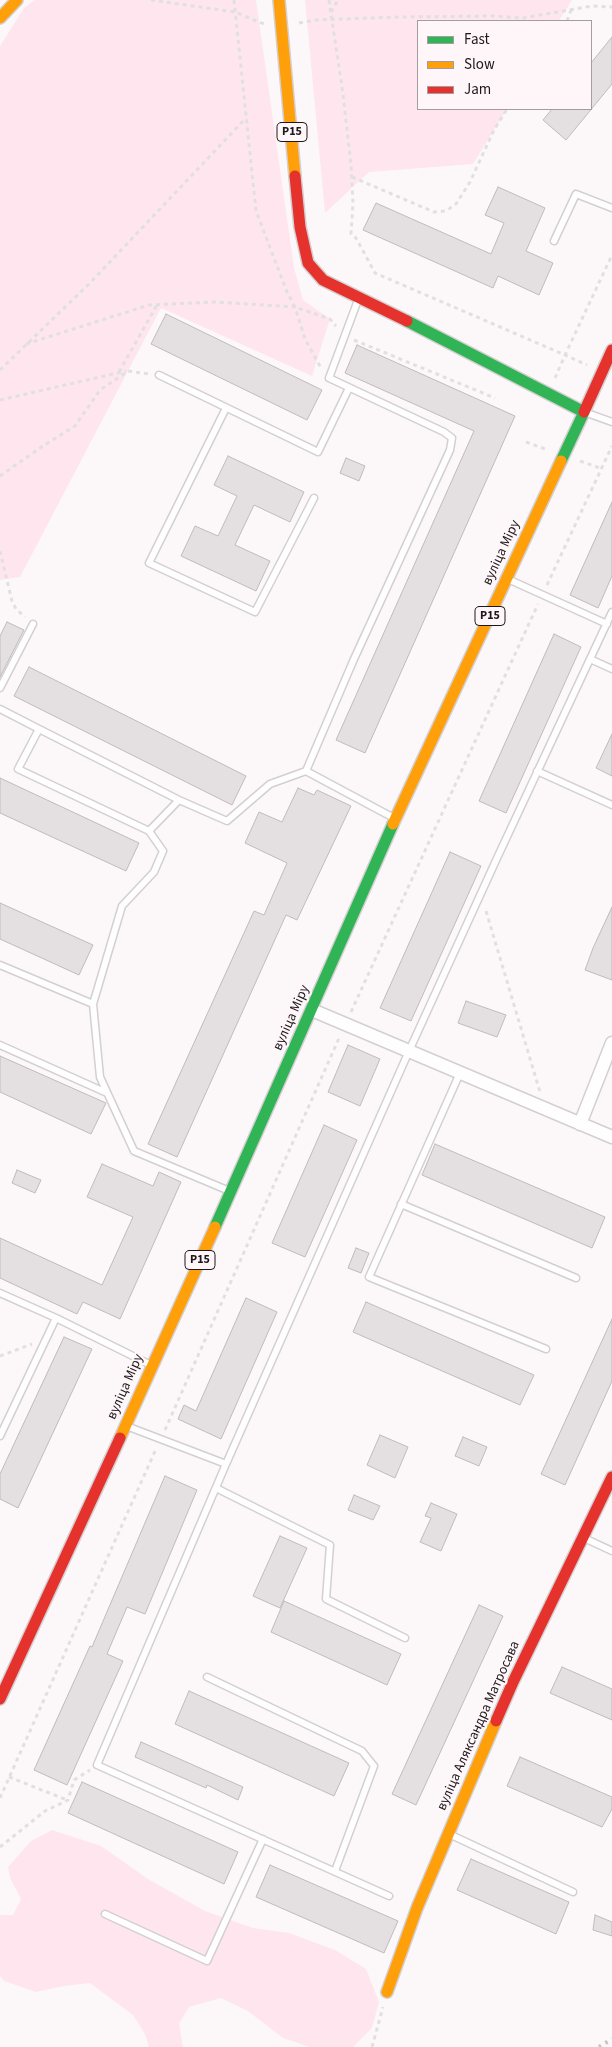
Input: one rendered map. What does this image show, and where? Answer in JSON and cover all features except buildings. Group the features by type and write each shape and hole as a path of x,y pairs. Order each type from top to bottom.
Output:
{"main road":[{"path":"0,18 17,0"},
{"name":"Р15","path":"279,0 300,227 308,263 323,280 359,296 584,412"},
{"name":"вуліца Міру","path":"0,1699 126,1426 312,1010 395,819 612,350"},
{"name":"вуліца Аляксандра Матросава","path":"387,1992 417,1908 513,1682 612,1477"}],"street":[{"path":"312,1010 612,1137"},
{"path":"580,1124 612,1043"}],"lane":[{"path":"554,241 576,194 612,208"},
{"path":"306,771 354,659 450,450 452,438 444,432 329,378 359,296"},
{"path":"159,375 318,452 349,388"},
{"path":"226,408 149,563 255,612 314,498"},
{"path":"584,412 612,422"},
{"path":"507,579 607,624"},
{"path":"389,1896 97,1765 226,1464 409,1051 612,612"},
{"path":"0,688 33,624"},
{"path":"590,658 612,668"},
{"path":"0,709 179,800 227,821 270,784 306,771 350,793 395,819"},
{"path":"39,729 18,769 149,832 162,851 154,872 122,906 93,1004 100,1077 134,1151 231,1191"},
{"path":"538,771 612,805"},
{"path":"149,832 179,800"},
{"path":"0,965 93,1004"},
{"path":"0,1044 107,1093"},
{"path":"460,1073 369,1277 546,1349"},
{"path":"401,1204 576,1278"},
{"path":"0,1293 56,1318 152,1366"},
{"path":"0,1436 56,1318"},
{"path":"126,1426 226,1464"},
{"path":"216,1488 330,1545 326,1599 404,1638"},
{"path":"583,1537 612,1551"},
{"path":"207,1677 362,1751 374,1766 334,1871"},
{"path":"448,1834 572,1892"},
{"path":"105,1914 207,1961 264,1839"}],"path":[{"path":"151,0 235,12 259,22 282,28 308,22 331,20 428,17 523,18 592,6 612,7"},
{"path":"329,0 343,94 352,177 351,234 356,238 375,273 565,355 612,255"},
{"path":"330,13 338,0"},
{"path":"567,20 571,10"},
{"path":"352,177 434,212 446,211 456,204 470,182 494,130 506,110"},
{"path":"0,370 88,284 246,118"},
{"path":"26,344 149,305 215,302 295,307 306,339 318,365 329,378"},
{"path":"119,373 157,305"},
{"path":"0,476 76,426 100,390 128,371"},
{"path":"0,400 128,371 159,375"},
{"path":"0,1798 346,1024 612,446"},
{"path":"0,551 12,601 16,609 33,624"},
{"path":"480,894 545,1109"},
{"path":"0,1356 46,1338"},
{"path":"0,1847 45,1811 68,1800 74,1780 97,1765"},
{"path":"9,1777 68,1800"},
{"path":"372,2047 387,1992"}],"shaded area":[{"path":"35,0 256,0 294,268 303,300 330,319 312,376 161,308 20,577 0,580 0,46 24,8"},
{"path":"305,0 572,0 560,20 417,20 417,110 506,110 473,164 369,172 325,213"},
{"path":"52,1830 101,1846 148,1879 205,1911 253,1928 289,1933 335,1950 366,1969 379,2002 372,2028 353,2047 310,2047 283,2038 248,2011 221,1998 189,2007 179,2024 183,2047 149,2047 145,2034 133,2015 90,1983 36,1992 4,1981 0,1976 0,1915 13,1915 21,1899 10,1878 8,1867 31,1841"}],"railway":[{"path":"599,2047 612,2039"}],"traffic: fast":[{"path":"407,321 584,412 561,461"},
{"path":"215,1227 393,824"}],"traffic: slow":[{"path":"0,18 17,0"},
{"path":"279,0 295,176"},
{"path":"393,824 561,461"},
{"path":"120,1438 215,1227"},
{"path":"387,1992 417,1908 496,1721"}],"traffic: jam":[{"path":"295,176 300,227 308,263 323,280 407,321"},
{"path":"584,412 612,350"},
{"path":"0,1699 120,1438"},
{"path":"496,1721 612,1477"}]}
